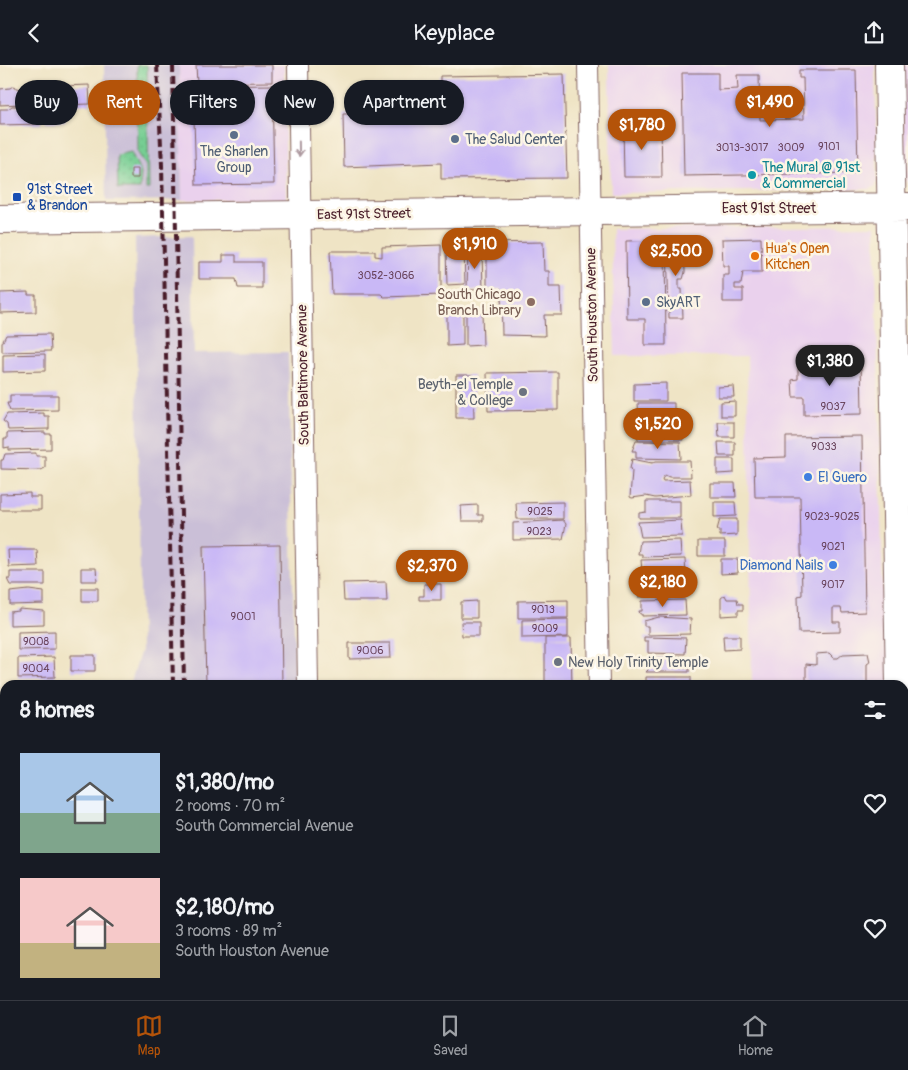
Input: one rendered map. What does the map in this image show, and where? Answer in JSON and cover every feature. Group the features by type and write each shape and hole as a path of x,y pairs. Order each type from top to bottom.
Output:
{"street":[{"name":"South Baltimore Avenue","path":"298,65 308,680"},
{"name":"South Houston Avenue","path":"588,65 599,680"},
{"path":"889,65 900,207 900,680"},
{"name":"East 91st Street","path":"0,219 900,207"}],"shaded area":[{"path":"104,65 179,65 179,80 170,80 170,125 180,125 182,200 106,201 105,125 160,125 160,80 104,80"},
{"path":"179,65 284,65 284,80 265,80 265,125 285,125 286,199 182,200 180,125 255,125 255,80 179,80"},
{"path":"609,65 875,65 877,181 875,187 870,189 611,193"},
{"path":"902,65 908,65 908,185 905,179"},
{"path":"875,226 883,601 889,610 890,680 752,680 747,356 615,356 612,229"},
{"path":"192,236 194,353 288,352 295,680 132,680 141,650 135,238"}],"green space":[{"path":"137,65 147,65 147,80 137,80"},
{"path":"138,125 148,125 149,189 146,189 146,166 138,153"},
{"path":"131,152 141,173 140,189 118,189 117,155"}],"building":[{"path":"196,65 272,65 272,80 265,80 265,82 255,82 255,80 197,80"},
{"path":"799,70 856,70 858,173 684,176 682,73 718,73 718,90 738,89 737,75 759,75 760,120 804,119 803,78 799,78"},
{"name":"The Salud Center","path":"564,74 567,178 441,179 441,163 344,167 343,114 344,125 464,125 464,80 440,80 440,76"},
{"path":"78,85 88,85 88,104 78,104"},
{"name":"The Sharlen Group","path":"255,85 265,85 265,125 273,125 274,184 196,185 194,125 255,125"},
{"path":"15,87 15,104 0,105 0,89"},
{"path":"15,106 15,125 0,125 0,109 8,109"},
{"path":"623,125 661,125 662,177 624,177"},
{"path":"131,169 138,169 138,178 131,178"},
{"path":"761,238 762,272 743,272 741,284 735,284 735,289 743,289 743,302 723,302 723,275 729,275 729,266 723,266 722,239"},
{"name":"SkyART","path":"665,240 666,345 645,345 645,319 627,319 626,241"},
{"path":"667,241 684,241 685,272 683,279 679,279 679,289 682,289 683,318 669,318"},
{"name":"South Chicago Branch Library","path":"543,242 544,271 549,271 549,287 561,287 562,315 544,315 545,336 502,335 501,289 487,289 487,243"},
{"path":"441,245 441,295 384,297 381,294 332,294 330,251 375,251 375,256 382,257 382,247"},
{"path":"468,247 482,250 483,290 467,290"},
{"path":"464,248 465,284 447,285 446,249"},
{"path":"223,255 236,255 236,262 262,262 262,288 238,288 236,279 199,279 199,262 223,262"},
{"path":"28,292 28,295 36,295 36,312 0,313 0,293"},
{"path":"447,311 463,311 463,345 447,346"},
{"path":"466,312 482,312 483,345 466,346"},
{"path":"50,334 51,351 2,352 2,343 6,335"},
{"path":"45,354 45,371 3,372 3,355"},
{"path":"798,360 861,360 862,414 804,415 804,397 793,397 792,380 798,379"},
{"name":"Beyth-el Temple & College","path":"558,372 558,410 488,411 487,373"},
{"path":"456,375 473,375 474,418 456,418"},
{"path":"666,383 666,401 634,401 634,384"},
{"path":"733,386 734,397 718,397 718,387"},
{"path":"10,395 58,395 58,410 10,411 7,403 10,403"},
{"path":"735,401 735,416 721,416 721,402"},
{"path":"638,403 674,403 674,411 670,411 670,418 664,418 664,420 639,420"},
{"path":"44,413 44,416 49,416 49,429 8,430 7,424 3,421 7,414"},
{"path":"718,422 734,422 734,437 719,437"},
{"path":"682,423 683,440 638,440 637,424"},
{"path":"45,432 45,434 51,434 51,449 9,450 9,447 4,448 4,439 7,439 7,433"},
{"path":"862,436 865,612 842,613 841,608 833,608 833,622 840,622 840,632 799,633 798,596 802,595 800,497 755,497 754,458 786,457 786,437"},
{"path":"636,441 680,442 681,459 636,458 636,451 632,451"},
{"path":"718,442 735,442 735,456 719,456"},
{"path":"36,453 36,456 45,456 45,468 41,470 1,469 1,460 3,460 5,454"},
{"path":"632,459 652,463 656,461 690,461 691,477 669,477 665,475 662,479 663,481 690,480 691,495 655,498 646,496 630,497"},
{"path":"717,459 734,459 734,473 717,474"},
{"path":"710,483 735,483 736,497 710,497"},
{"path":"30,493 30,497 41,497 41,510 0,510 0,494"},
{"path":"646,501 680,501 680,518 639,518 639,513 646,512"},
{"path":"563,502 563,519 517,519 516,503"},
{"path":"714,502 735,502 736,516 714,517"},
{"path":"478,505 478,515 483,515 483,521 462,521 461,506"},
{"path":"720,519 737,519 737,535 720,536 720,530 717,530"},
{"path":"563,520 566,524 563,539 513,540 513,523"},
{"path":"681,520 682,536 641,537 638,522"},
{"path":"680,540 681,556 642,557 642,554 638,554 640,541"},
{"path":"698,541 725,541 725,556 698,556"},
{"path":"280,545 282,680 206,680 203,546"},
{"path":"8,550 37,550 38,566 9,567"},
{"path":"685,559 686,576 639,575 639,571 642,571 641,560"},
{"path":"721,559 738,559 738,573 721,574"},
{"path":"81,568 96,568 97,581 81,581"},
{"path":"10,572 45,572 45,585 10,585 7,579 10,579"},
{"path":"680,579 680,596 639,597 641,581"},
{"path":"386,582 387,601 344,601 343,583"},
{"path":"424,584 441,584 441,600 419,600 419,596 424,596"},
{"path":"82,588 98,588 98,601 82,601"},
{"path":"29,590 44,592 44,604 10,605 10,592"},
{"path":"725,595 727,599 737,599 738,604 743,604 743,610 738,610 738,615 721,616 721,598"},
{"path":"568,600 568,618 518,618 518,601"},
{"path":"685,600 686,615 642,616 639,611 642,611 642,601"},
{"path":"477,601 477,618 461,618 461,602"},
{"path":"19,609 44,611 44,624 10,625 10,612 19,611"},
{"path":"659,617 691,619 690,634 648,635 648,626 644,626 644,621"},
{"path":"568,619 568,637 522,638 522,620"},
{"path":"461,622 479,622 479,636 462,636"},
{"path":"55,631 55,649 18,650 18,632"},
{"path":"723,636 740,636 740,649 724,650"},
{"path":"644,637 686,638 685,654 648,653 648,641 644,641"},
{"name":"New Holy Trinity Temple","path":"545,638 571,638 572,680 545,680"},
{"path":"349,643 390,643 391,658 349,659"},
{"path":"829,653 834,658 838,658 843,654 868,653 870,662 867,664 867,680 806,680 806,664 816,665 816,654"},
{"path":"71,655 95,655 95,671 71,671"},
{"path":"54,657 55,677 18,678 18,658"},
{"path":"684,657 684,662 691,662 691,665 682,665 682,668 689,668 689,672 646,672 648,670 647,658"},
{"path":"646,677 691,677 691,680 646,680"}],"railway":[{"path":"157,65 162,165 173,680"},
{"path":"173,65 184,680"}],"place":[{"name":"The Sharlen Group","path":"234,135"},
{"name":"The Salud Center","path":"455,139"},
{"name":"The Mural @ 91st & Commercial","path":"752,175"},
{"name":"91st Street & Brandon","path":"17,197"},
{"name":"Hua's Open Kitchen","path":"755,256"},
{"name":"South Chicago Branch Library","path":"531,302"},
{"name":"SkyART","path":"646,302"},
{"name":"Beyth-el Temple & College","path":"523,392"},
{"name":"El Guero","path":"808,477"},
{"name":"Diamond Nails","path":"833,565"},
{"name":"New Holy Trinity Temple","path":"558,662"}]}
